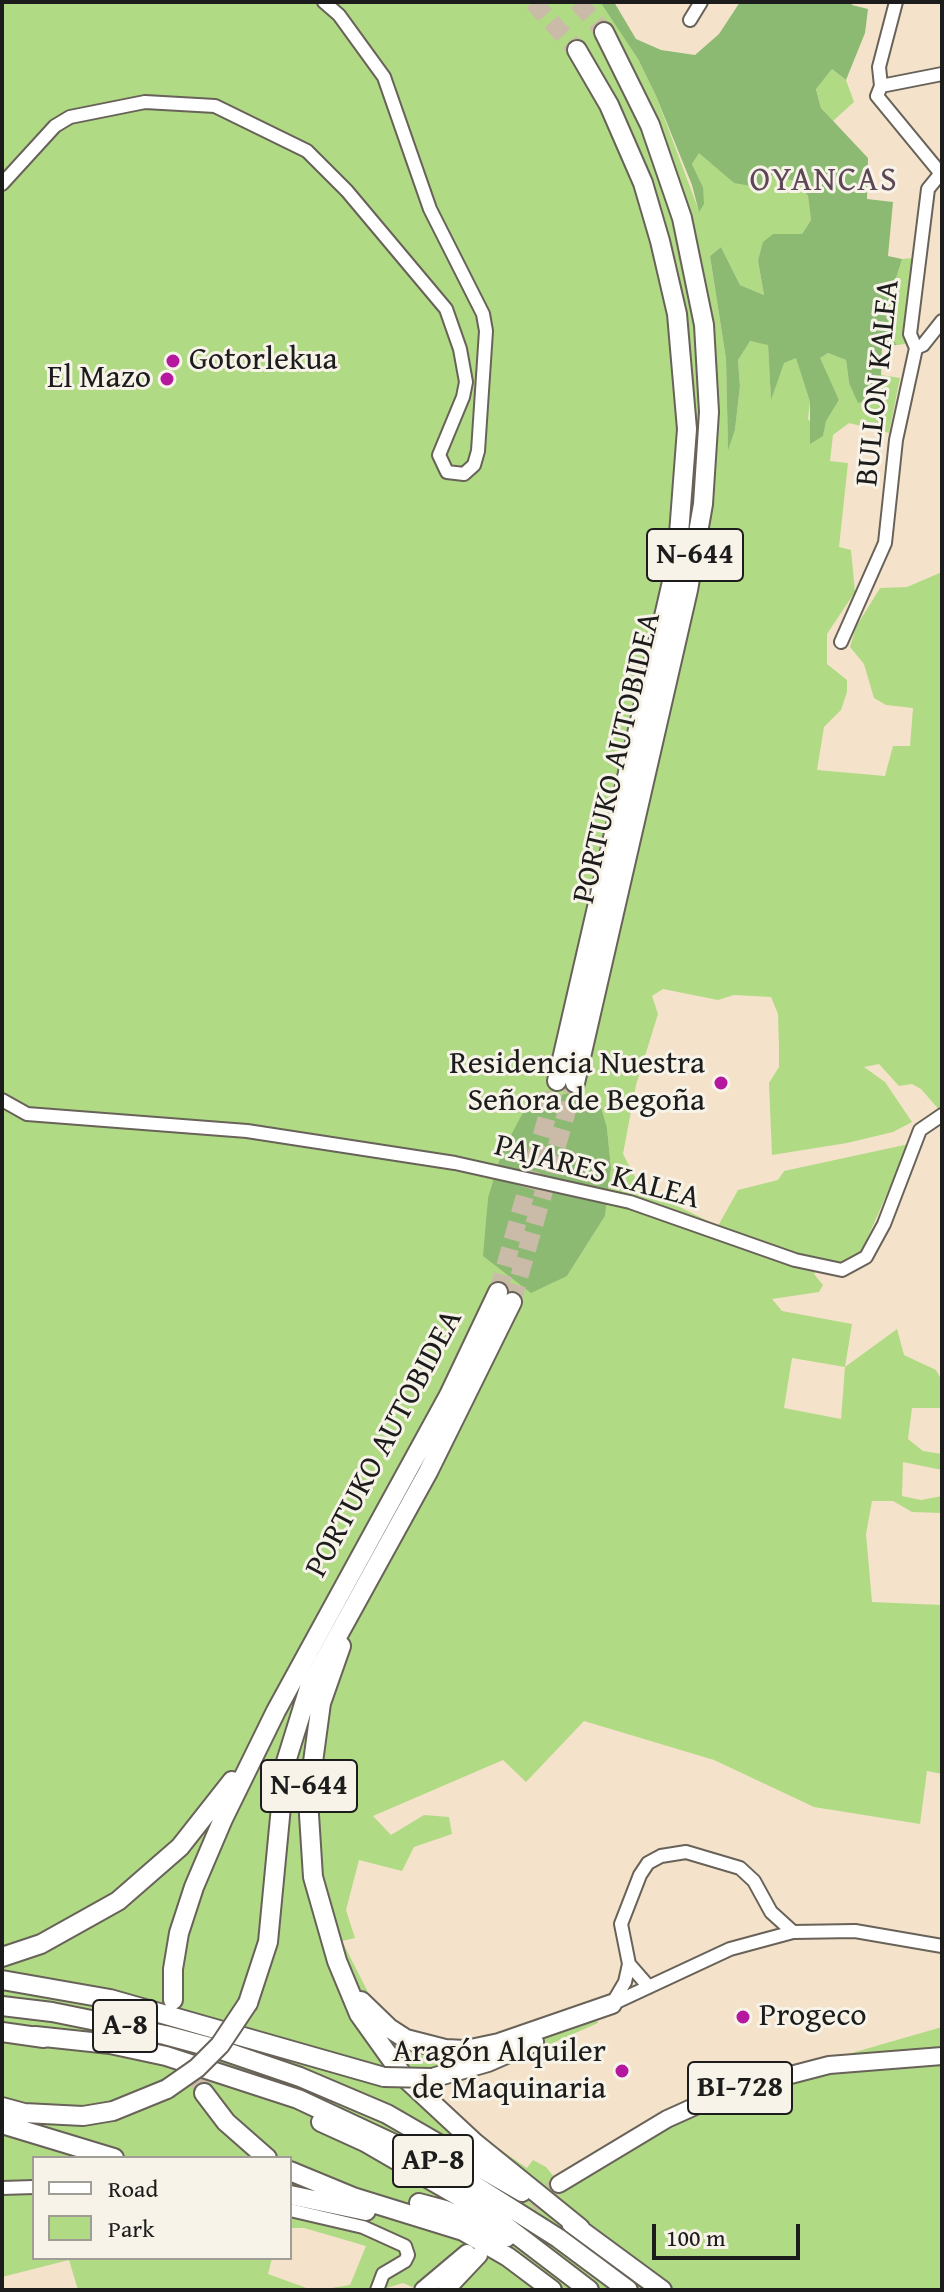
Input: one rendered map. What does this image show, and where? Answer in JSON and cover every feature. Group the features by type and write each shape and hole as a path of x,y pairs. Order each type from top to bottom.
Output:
{"highway":[{"name":"PORTUKO AUTOBIDEA","path":"577,50 609,105 643,183 660,241 677,314 687,429 677,560 566,1082 688,590 703,504 709,412 704,325 682,218 650,125 604,32"},
{"name":"PORTUKO AUTOBIDEA","path":"276,1711 505,1297 428,1472 363,1595"},
{"name":"N-644","path":"363,1595 321,1703 308,1799 309,1841 320,1910 359,2014 404,2077 475,2143 580,2228"},
{"path":"2,2107 35,2114 83,2116 113,2111 167,2089 197,2068 220,2045 248,2003 268,1942 280,1792 294,1728 321,1663 363,1595"},
{"name":"N-644","path":"2,1957 41,1944 83,1923 149,1877 205,1818 276,1711"},
{"name":"N-644","path":"173,2000 176,1949 194,1887 276,1711"},
{"name":"N-644","path":"345,1979 367,2008 389,2028 406,2039 445,2049 466,2050 499,2043 612,2004"},
{"path":"2,1980 110,1999 353,2072 384,2077 432,2078 488,2062 612,2004"},
{"name":"A-8","path":"2,2006 52,2012 221,2050 300,2077 387,2114 460,2154 580,2228 662,2290"},
{"name":"A-8","path":"2,2032 35,2036 167,2068 312,2118 365,2142 443,2185 491,2215 589,2290"},
{"name":"AP-8","path":"35,2036 110,2044 166,2056 298,2099 452,2171 558,2238 628,2290"},
{"path":"204,2093 226,2122 265,2156"},
{"path":"2,2124 107,2156"},
{"path":"299,2175 445,2210 542,2254"},
{"path":"299,2175 463,2231 531,2273 552,2290"},
{"path":"292,2195 401,2219 459,2237 531,2273"}],"main road":[{"name":"BI-728","path":"942,2056 829,2065 729,2091 667,2119 561,2187 637,2145 740,2098 777,2087 856,2072 942,2067"},
{"path":"423,2290 473,2254 446,2290"}],"street":[{"path":"2,184 55,126 70,117 145,102 215,106 307,151 358,203 446,309 460,349 466,382 439,455 447,472 464,474 474,465 478,451 486,331 483,314 430,209 389,87 366,49 324,2"},
{"path":"690,20 701,2"},
{"path":"896,2 879,67 881,86 877,96 942,173"},
{"path":"881,86 942,74"},
{"name":"BULLON KALEA","path":"841,642 885,543 896,440 916,348 910,334 928,189 942,173"},
{"path":"916,348 923,345 942,321"},
{"name":"PAJARES KALEA","path":"2,1100 27,1114 247,1131 455,1163 630,1202 795,1260 842,1270 866,1257 884,1224 920,1130 942,1115"},
{"path":"612,2004 625,1982 629,1964 621,1924 628,1904 648,1863 674,1852 712,1858 740,1868 754,1881 771,1912 793,1932"},
{"path":"612,2004 748,1941 793,1932 855,1931 942,1946"},
{"path":"629,1964 649,1987"},
{"path":"2,2188 32,2187"},
{"path":"292,2210 363,2227 405,2246 408,2255 405,2261 383,2274 377,2290"}],"green space":[{"path":"2,2 602,2 638,59 656,96 699,211 703,187 692,164 699,152 734,183 772,175 798,182 808,196 811,220 802,234 773,234 758,261 764,295 740,285 721,247 710,256 726,359 728,447 735,430 740,386 738,360 749,341 768,344 771,399 783,363 796,357 810,402 808,419 823,436 825,422 839,400 819,358 828,353 846,360 849,383 872,398 881,375 900,378 889,433 849,423 833,435 830,461 848,463 839,547 851,550 855,592 827,634 827,664 847,680 847,692 841,710 824,727 817,770 885,776 893,746 910,746 913,708 886,705 874,698 864,664 850,647 856,627 880,588 907,587 942,572 942,1113 921,1089 912,1084 899,1086 879,1064 864,1067 885,1082 912,1122 893,1132 847,1143 772,1155 769,1083 779,1067 779,1048 778,1014 771,997 734,995 718,1000 663,989 652,996 658,1014 636,1085 623,1154 641,1188 718,1226 738,1190 778,1180 784,1171 909,1144 860,1255 840,1263 824,1262 814,1274 823,1285 819,1292 772,1299 782,1311 852,1324 845,1367 897,1329 904,1355 936,1370 942,1381 942,1408 912,1408 908,1439 923,1451 942,1454 942,1470 903,1462 902,1496 921,1500 942,1496 942,1513 912,1512 893,1501 872,1501 866,1534 872,1602 942,1605 942,1774 927,1771 920,1824 814,1807 714,1760 584,1721 526,1782 503,1760 373,1816 391,1835 424,1815 449,1817 452,1834 414,1847 402,1871 359,1860 346,1910 355,1938 342,1941 371,1998 389,2016 409,2031 448,2041 474,2041 591,2004 598,2023 478,2076 427,2088 479,2135 527,2168 533,2160 546,2167 555,2178 592,2155 824,2061 942,2027 942,2290 419,2290 403,2283 380,2290 319,2290 350,2285 366,2246 304,2228 292,2228 292,2156 32,2156 32,2260 69,2260 2,2277","holes":["607,1128 611,1168 605,1216 567,1276 487,1220 488,1198","792,1358 845,1367 841,1419 784,1408"]},
{"path":"614,2 636,39 661,50 695,55 719,34 740,2 852,2 852,5 868,9 865,33 846,80 832,69 816,89 821,108 868,158 867,199 893,202 888,256 902,259 887,308 889,336 897,345 882,346 881,375 872,399 858,403 849,383 846,360 828,353 820,358 839,400 826,421 823,436 810,444 810,402 796,358 784,363 771,400 768,345 750,341 738,360 740,386 735,430 728,450 726,359 710,256 721,247 740,285 764,295 758,261 763,242 773,234 802,234 811,220 808,196 798,182 772,175 757,187 734,183 699,153 692,164 703,187 704,204 699,212 692,185 656,96 638,59 601,3"},
{"path":"832,69 846,80 854,102 833,121 821,108 816,88"},
{"path":"914,258 905,344 897,345 889,337 887,308 902,259"},
{"path":"568,1093 599,1101 607,1128 611,1168 605,1216 567,1276 531,1293 483,1256 488,1198 502,1152 527,1105"},
{"path":"69,2260 272,2260 268,2274 312,2290 78,2290"}],"tunnel":[{"path":"533,2 577,50"},
{"path":"578,2 604,32"},
{"path":"498,1292 557,1081"},
{"path":"512,1302 575,1083"},
{"path":"179,2026 204,2093"},
{"path":"512,2219 559,2184"}],"place":[{"name":"Gotorlekua","path":"173,361"},
{"name":"El Mazo","path":"167,379"},
{"name":"Residencia Nuestra Señora de Begoña","path":"721,1083"},
{"name":"Progeco","path":"743,2017"},
{"name":"Aragón Alquiler de Maquinaria","path":"622,2071"}],"district":[{"name":"OYANCAS","path":"824,181"}]}
